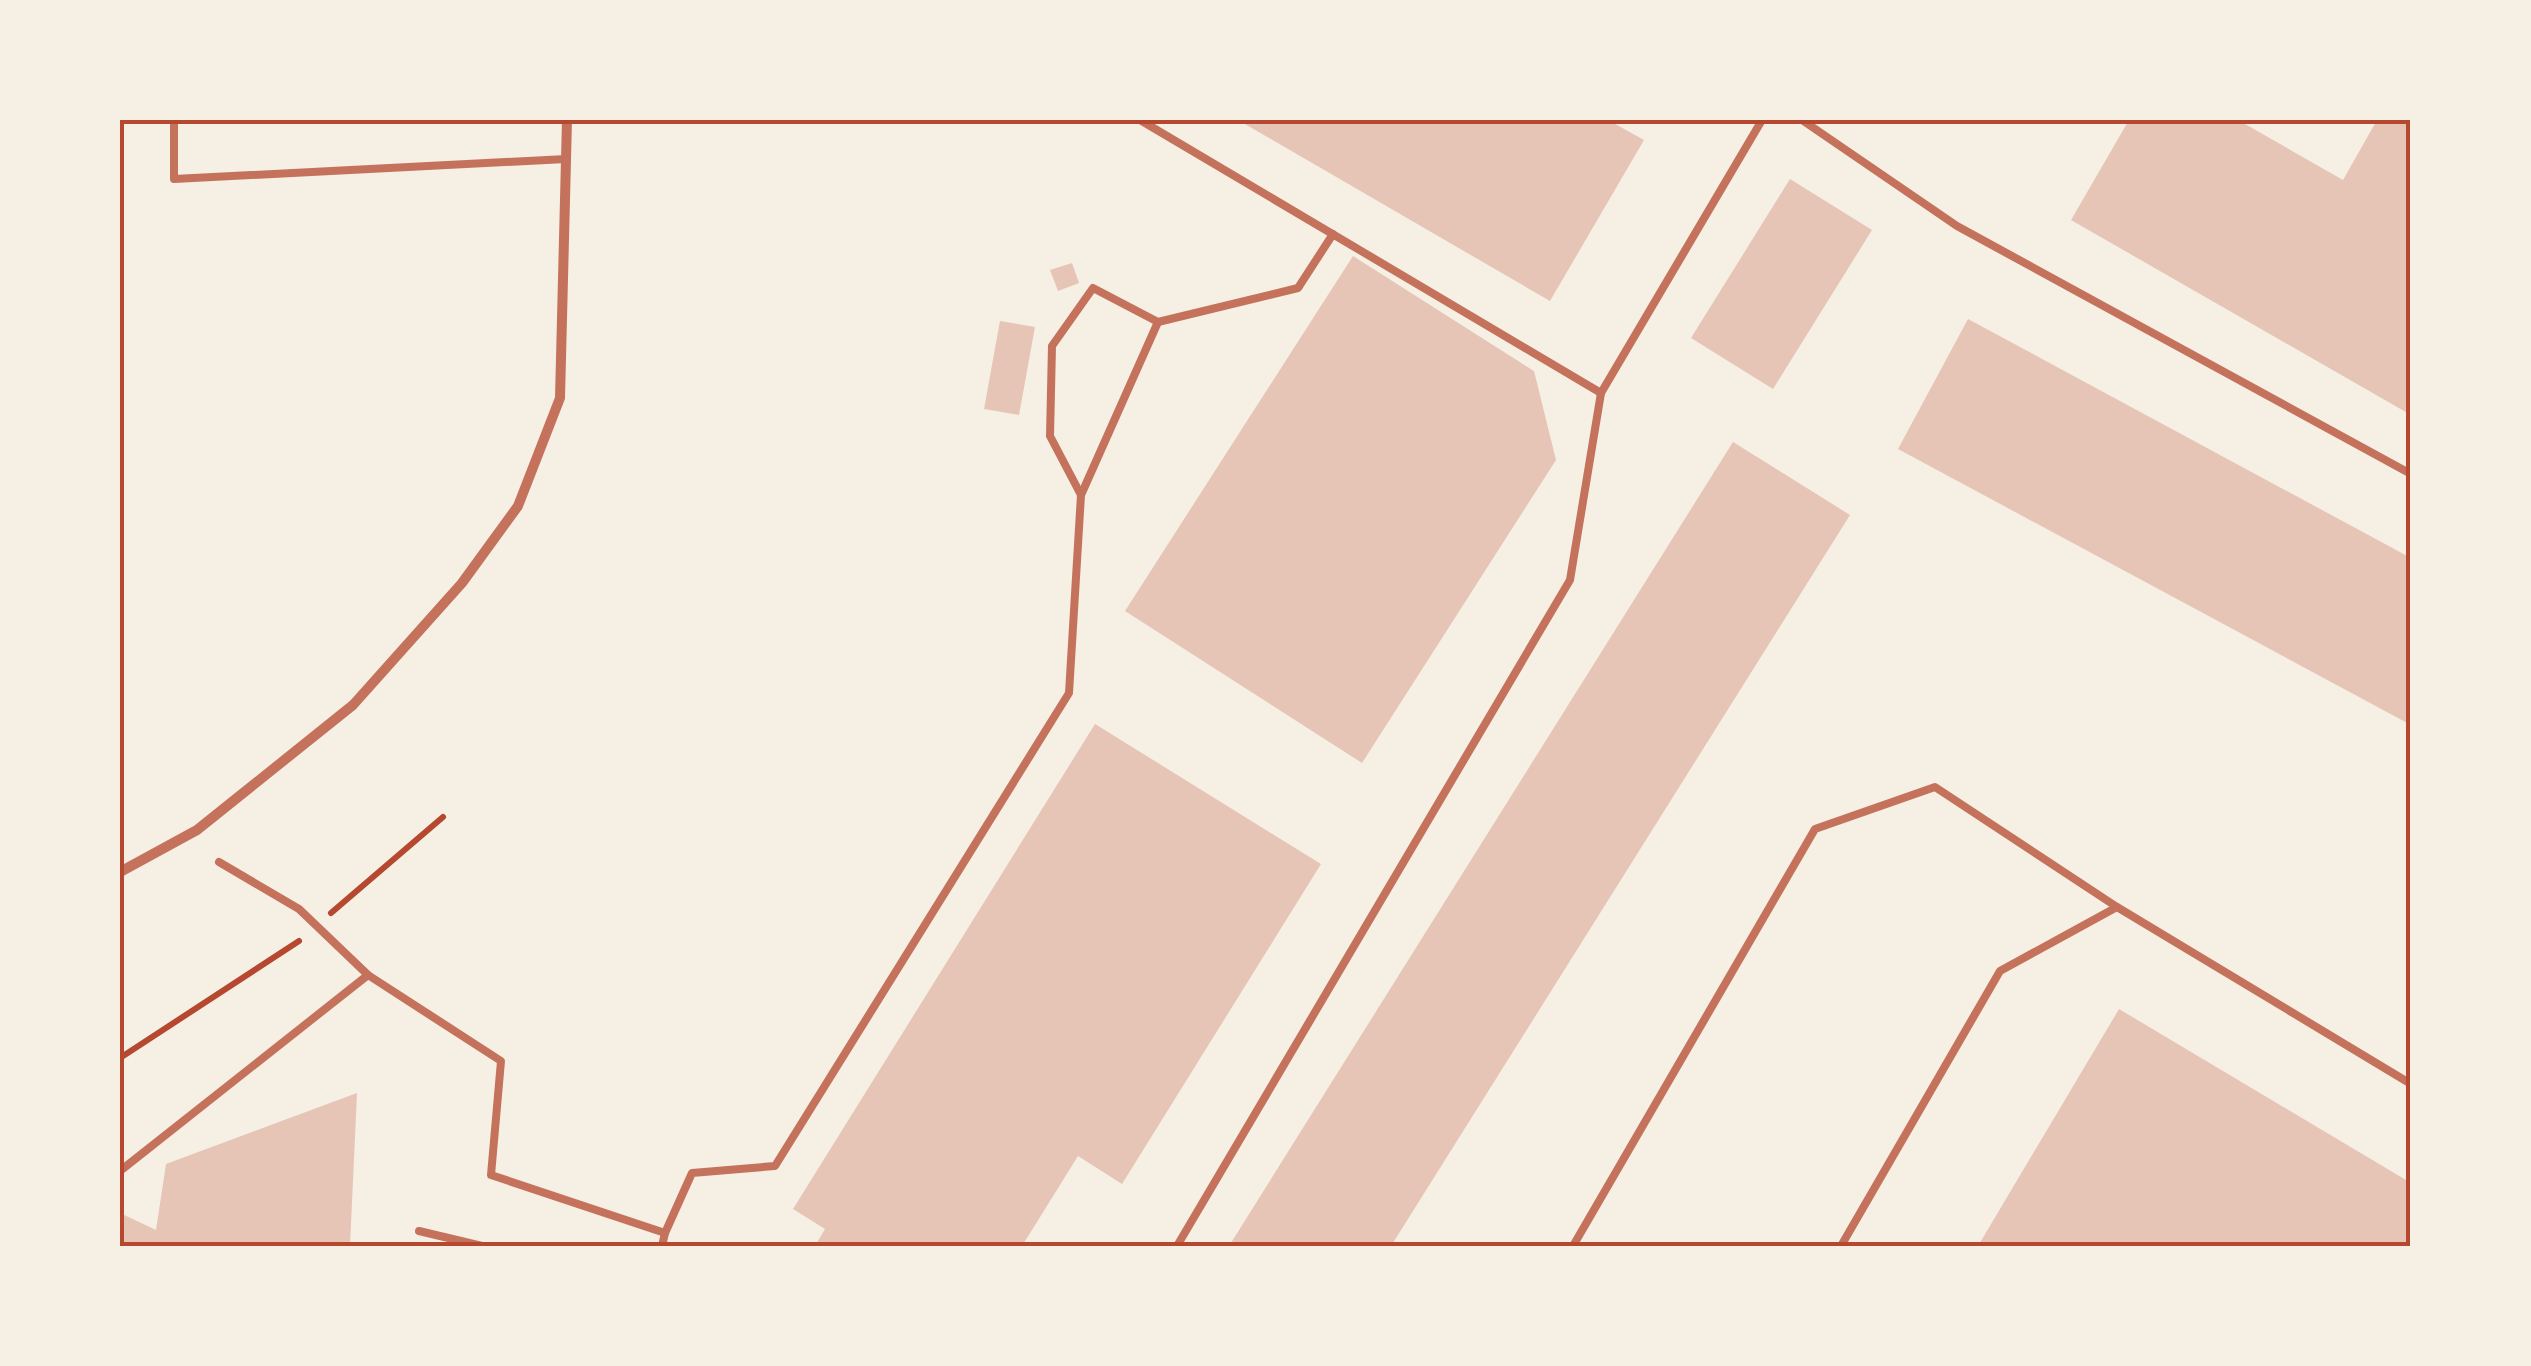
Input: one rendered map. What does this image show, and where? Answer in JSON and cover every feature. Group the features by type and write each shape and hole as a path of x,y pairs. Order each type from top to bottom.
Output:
{"street":[{"path":"120,872 197,830 353,705 462,583 518,506 560,398 566,120"}],"lane":[{"path":"174,120 174,179 566,159"},
{"path":"1140,120 1601,394"},
{"path":"1177,1246 1570,580 1601,394 1762,120"},
{"path":"1802,120 1957,226 2411,474"},
{"path":"1081,495 1050,436 1052,346 1093,288 1158,322 1298,288 1332,234"},
{"path":"662,1246 692,1173 774,1166 1069,693 1081,495 1158,322"},
{"path":"1574,1246 1815,829 1935,787 2117,908 2411,1084"},
{"path":"219,862 299,909 368,975 500,1061 492,1175 666,1233"},
{"path":"1841,1246 2000,971 2117,908"},
{"path":"120,1171 368,975"},
{"path":"419,1231 482,1246"}],"path":[{"path":"120,1058 289,949 443,817"}],"building":[{"path":"1238,120 1608,120 1644,140 1550,301"},
{"path":"2129,120 2238,120 2343,180 2377,120 2411,120 2411,415 2071,220"},
{"path":"1790,179 1872,230 1773,389 1691,338"},
{"path":"1353,256 1534,371 1556,460 1362,763 1125,611"},
{"path":"1072,263 1079,283 1058,291 1050,270"},
{"path":"1968,319 2411,558 2411,725 1898,449"},
{"path":"1000,321 1035,327 1019,415 984,409"},
{"path":"1733,442 1850,515 1391,1246 1229,1246"},
{"path":"1095,724 1321,864 1122,1184 1078,1156 1022,1246 815,1246 825,1229 793,1209"},
{"path":"2119,1009 2411,1183 2411,1238 2406,1246 1978,1246"},
{"path":"357,1093 350,1246 120,1246 120,1213 156,1230 166,1164"}]}
